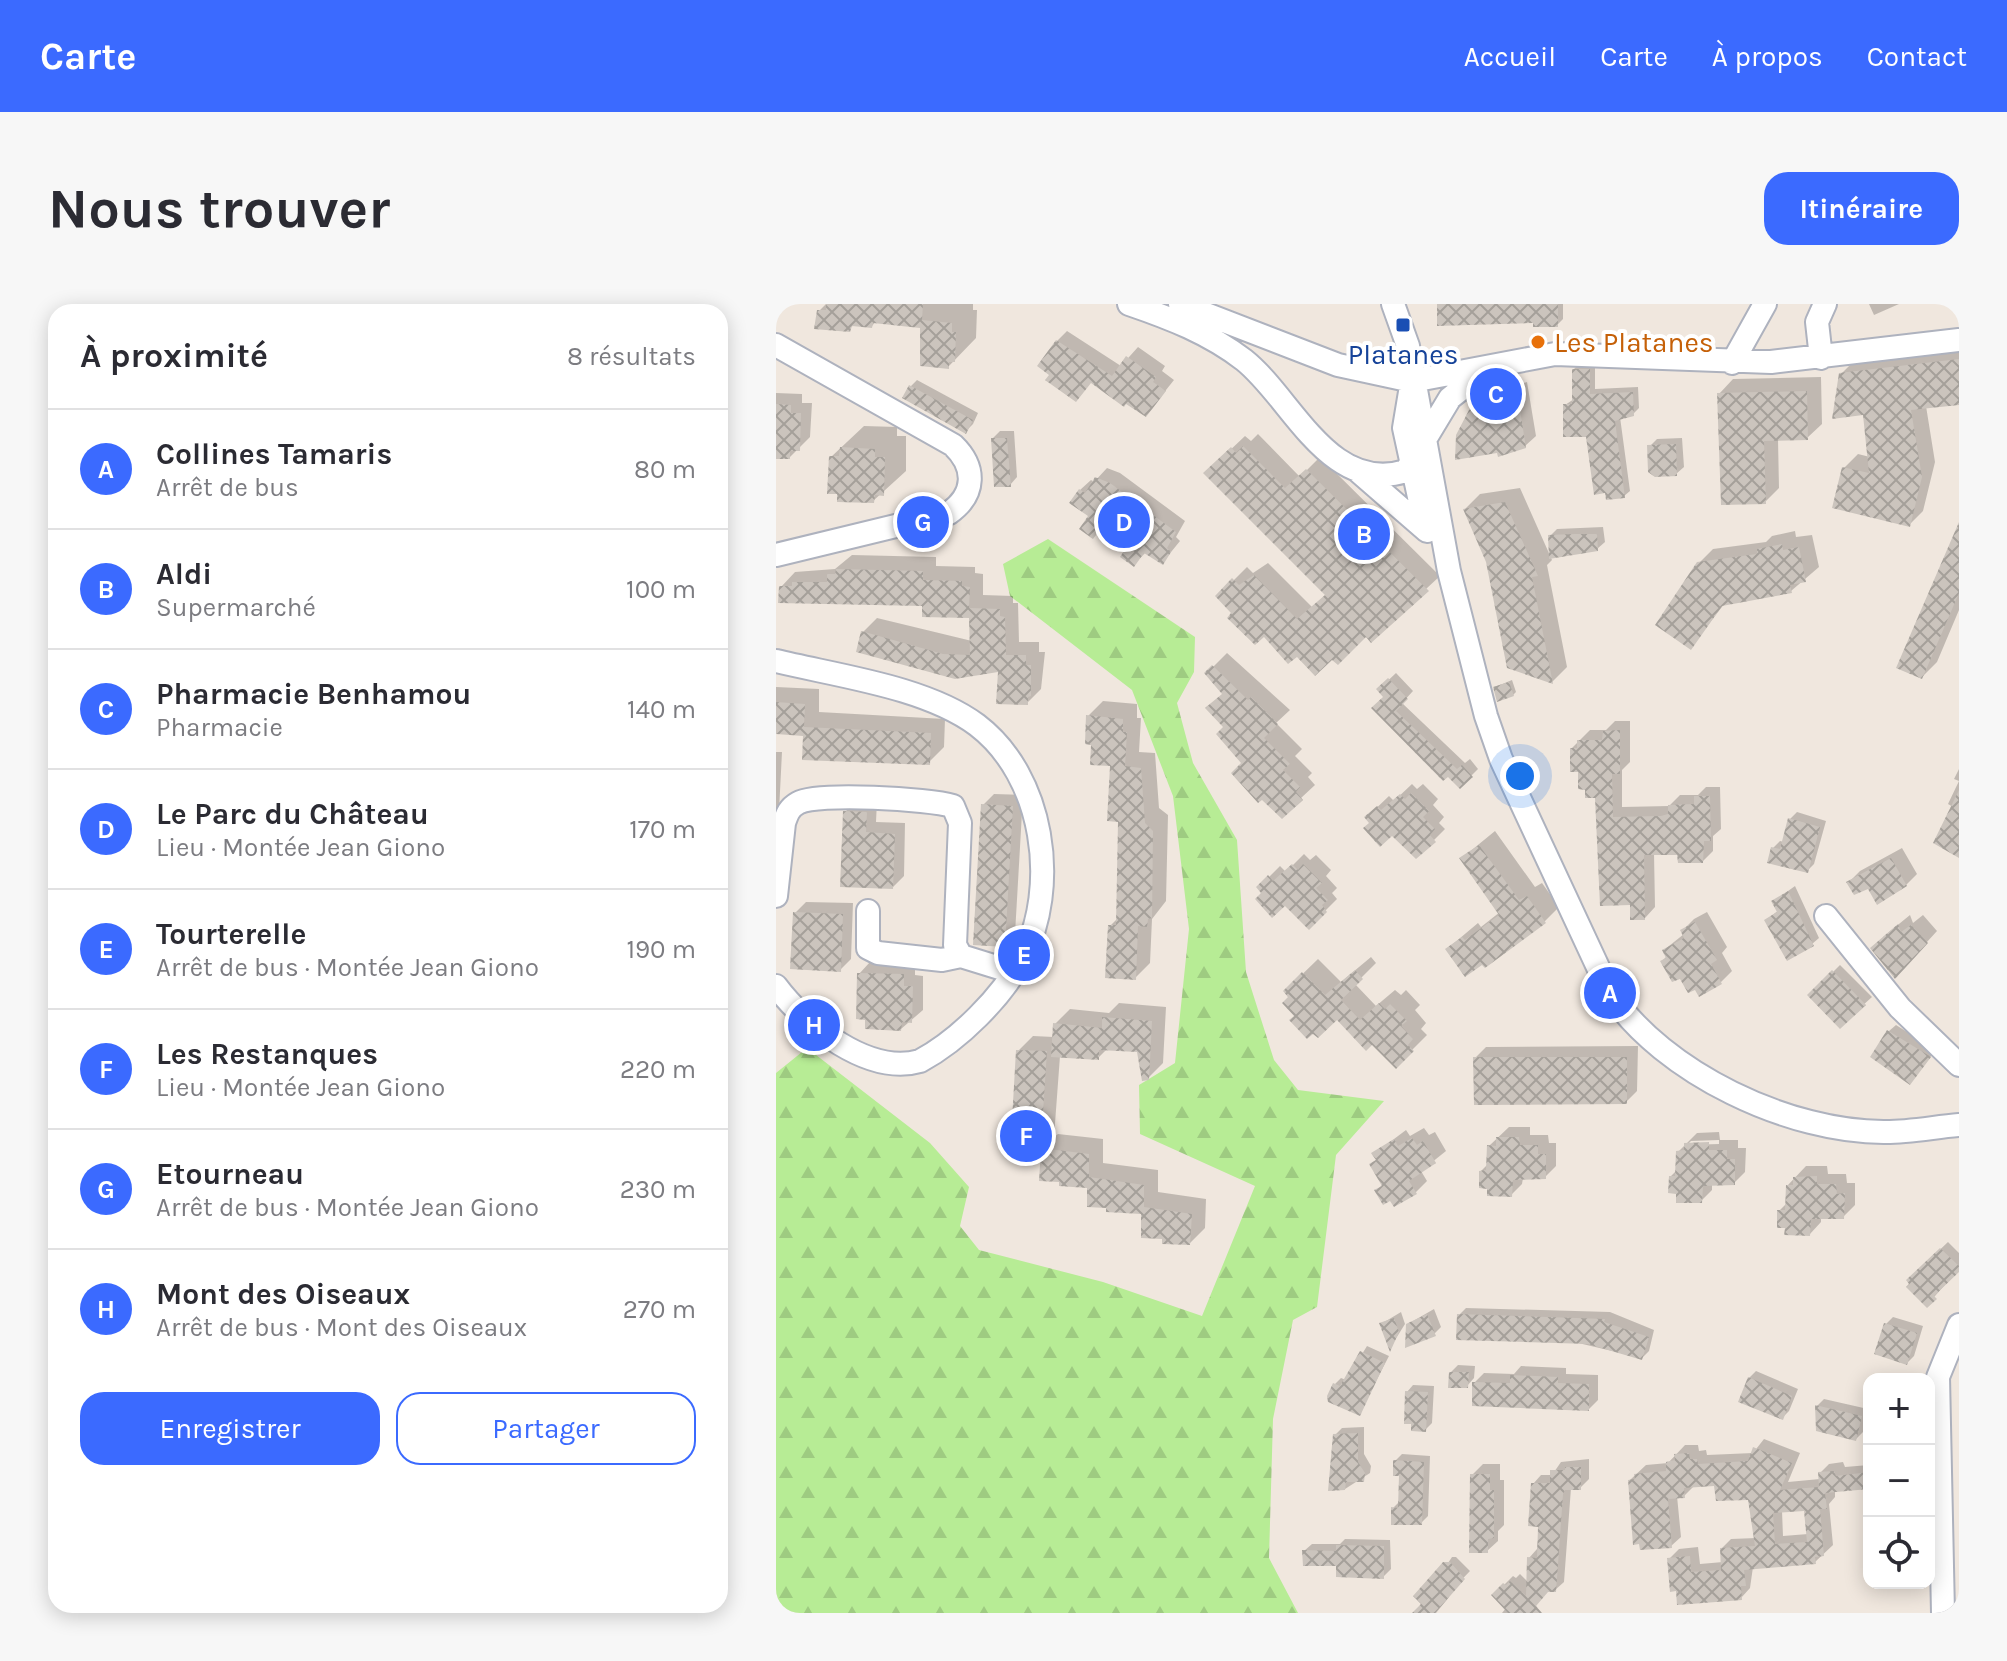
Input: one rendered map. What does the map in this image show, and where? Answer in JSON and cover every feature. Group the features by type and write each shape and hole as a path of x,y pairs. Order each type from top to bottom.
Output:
{"street":[{"path":"1129,304 1194,328 1247,362 1322,447 1359,471 1428,531"},
{"path":"1182,304 1338,365 1412,381 1555,354 1732,363 1821,358 1959,340"},
{"path":"1393,304 1405,336 1423,446 1471,666 1501,759 1610,993 1637,1029 1719,1087 1790,1115 1884,1132 1959,1125"},
{"path":"1732,363 1765,304"},
{"path":"1821,358 1817,322 1825,304"},
{"path":"776,345 953,445 965,456 971,470 968,491 962,504 949,513 776,555"},
{"path":"1359,471 1392,474 1410,467 1450,398 1492,366"},
{"path":"1412,381 1404,413 1410,467 1428,531 1449,571"},
{"path":"776,661 928,700 979,726 1009,759 1035,814 1041,853 1037,915 1024,955 1012,976 978,1014 932,1055 909,1064 866,1057 814,1025 776,986"},
{"path":"776,896 784,823 788,811 798,803 828,797 953,806 960,823 955,945 961,956"},
{"path":"868,911 868,948 878,953 942,960 961,956 1003,969 1012,976"},
{"path":"1826,916 1900,1008 1959,1065"},
{"path":"1943,1613 1938,1377 1959,1325"}],"green space":[{"path":"1048,539 1195,637 1194,672 1177,703 1193,763 1237,840 1246,972 1274,1060 1298,1090 1384,1101 1336,1155 1317,1307 1293,1320 1273,1419 1269,1558 1298,1613 776,1613 776,1073 807,1048 930,1143 969,1187 960,1226 979,1250 1103,1282 1202,1316 1255,1186 1140,1134 1139,1085 1175,1063 1189,929 1173,796 1132,690 1010,596 1003,564"}],"building":[{"path":"826,304 923,304 922,320 952,323 952,332 956,332 955,362 949,362 949,369 920,366 920,328 873,323 872,328 852,326 850,332 814,329 817,310 826,310"},
{"path":"1437,304 1558,304 1558,327 1533,327 1533,323 1437,326"},
{"path":"1056,340 1112,376 1126,356 1156,377 1153,382 1166,391 1146,417 1126,404 1124,407 1091,383 1076,402 1045,380 1049,375 1037,366"},
{"path":"1959,359 1959,405 1911,410 1922,477 1910,527 1832,508 1842,467 1869,473 1863,415 1832,419 1839,373"},
{"path":"1572,369 1590,369 1590,394 1633,392 1634,416 1615,421 1625,498 1606,500 1605,493 1594,495 1586,437 1563,437 1563,404 1572,404"},
{"path":"909,385 973,420 966,434 902,398"},
{"path":"1517,391 1526,448 1498,457 1497,453 1455,460 1456,435 1469,410 1493,395"},
{"path":"1807,391 1808,440 1764,441 1766,504 1721,505 1717,393"},
{"path":"776,404 791,405 791,413 801,413 800,451 790,451 790,459 776,459"},
{"path":"991,438 1007,438 1011,487 994,487"},
{"path":"1676,444 1677,476 1655,477 1648,472 1647,445"},
{"path":"1243,446 1285,488 1306,469 1429,591 1371,643 1366,637 1338,665 1332,660 1315,676 1297,657 1288,664 1264,637 1255,645 1227,618 1231,613 1215,596 1232,578 1239,585 1254,575 1297,619 1325,595 1203,473 1231,447 1236,453"},
{"path":"840,447 875,449 875,457 885,457 884,496 875,495 874,503 837,502 837,494 827,494 829,456 839,456"},
{"path":"1095,477 1110,483 1176,532 1167,548 1171,552 1163,565 1144,553 1134,567 1120,557 1126,548 1099,531 1093,539 1079,529 1088,516 1069,503 1079,489 1085,493"},
{"path":"1505,502 1538,576 1532,577 1553,684 1507,668 1486,562 1463,509"},
{"path":"1959,522 1959,593 1922,679 1896,668"},
{"path":"1597,534 1598,551 1549,559 1548,535"},
{"path":"1782,544 1783,550 1799,547 1806,582 1790,585 1792,593 1722,606 1691,650 1655,625 1697,562 1757,554 1757,549"},
{"path":"836,569 923,571 923,580 962,581 962,586 970,587 969,608 1000,609 1000,616 1005,617 1006,655 1026,655 1026,665 1031,665 1028,705 996,704 998,672 955,679 856,652 861,631 943,654 970,655 969,618 922,617 922,606 778,603 779,586 792,586 792,582 827,582 827,574 835,574"},
{"path":"1212,665 1278,724 1264,738 1290,764 1283,770 1300,787 1296,792 1303,800 1282,819 1262,800 1258,803 1231,773 1241,763 1216,734 1223,727 1205,708 1222,694 1204,673"},
{"path":"1388,678 1408,699 1396,711 1457,769 1462,765 1473,777 1460,789 1448,777 1443,781 1371,708 1383,697 1376,689"},
{"path":"1509,682 1514,696 1497,702 1493,687"},
{"path":"776,702 805,704 804,727 931,733 930,765 802,760 803,736 776,734"},
{"path":"1086,715 1123,719 1123,732 1127,732 1125,766 1141,768 1145,823 1153,831 1152,918 1148,919 1147,927 1138,926 1136,980 1105,978 1108,925 1116,925 1118,822 1107,821 1110,766 1090,765 1091,745 1085,744"},
{"path":"1620,730 1620,774 1612,774 1613,817 1661,816 1668,814 1668,805 1694,804 1694,796 1710,796 1711,841 1704,841 1703,863 1678,863 1677,855 1644,855 1645,920 1630,920 1630,905 1600,906 1595,798 1585,798 1585,790 1578,789 1578,772 1570,772 1570,748 1577,748 1577,740 1602,740 1603,731"},
{"path":"1959,790 1959,858 1933,843"},
{"path":"1411,793 1429,811 1423,817 1435,829 1430,835 1436,842 1416,859 1392,836 1380,847 1363,828 1369,823 1364,817 1377,806 1381,810 1400,794 1405,799"},
{"path":"981,804 1013,806 1005,947 973,945"},
{"path":"843,811 867,812 866,832 895,834 893,889 840,887"},
{"path":"1788,818 1820,827 1808,873 1767,863 1771,847 1780,849"},
{"path":"1479,845 1519,900 1527,896 1546,923 1485,968 1482,965 1465,977 1445,949 1462,937 1465,940 1499,915 1459,858"},
{"path":"1891,858 1907,886 1877,905 1868,889 1854,895 1846,882"},
{"path":"1292,864 1298,870 1303,864 1322,883 1316,888 1328,900 1322,905 1327,912 1309,930 1285,906 1272,918 1255,899 1261,893 1256,887 1268,875 1273,881"},
{"path":"1788,891 1814,946 1787,961 1764,920 1777,912 1771,901"},
{"path":"793,912 843,914 841,972 790,969"},
{"path":"1695,922 1717,960 1711,964 1722,984 1699,997 1695,990 1688,993 1680,979 1672,982 1660,961 1666,958 1662,950 1684,938 1680,930"},
{"path":"1898,924 1901,932 1911,925 1928,943 1895,979 1870,948"},
{"path":"1355,970 1363,979 1341,1000 1360,1020 1379,1003 1385,1009 1390,1004 1407,1021 1401,1026 1413,1039 1408,1045 1414,1051 1396,1069 1372,1045 1366,1051 1337,1020 1318,1038 1313,1034 1307,1039 1289,1020 1294,1016 1282,1003 1288,997 1283,991 1302,972 1325,995"},
{"path":"1832,970 1866,1005 1840,1029 1807,995"},
{"path":"857,973 904,974 904,986 913,986 912,1023 902,1022 901,1031 865,1029 865,1020 856,1019"},
{"path":"1102,1017 1152,1021 1149,1080 1142,1081 1137,1052 1099,1050 1099,1060 1051,1057 1053,1023 1102,1028"},
{"path":"1887,1030 1931,1057 1910,1085 1870,1057"},
{"path":"1016,1050 1047,1051 1040,1158 1010,1156"},
{"path":"1473,1057 1627,1057 1627,1104 1474,1105"},
{"path":"1496,1137 1519,1137 1520,1145 1538,1145 1538,1154 1546,1154 1546,1179 1513,1180 1512,1197 1487,1196 1487,1189 1479,1188 1479,1171 1486,1170 1487,1145 1496,1146"},
{"path":"1412,1138 1417,1145 1423,1141 1436,1163 1409,1181 1417,1194 1394,1207 1390,1201 1383,1205 1374,1190 1382,1186 1369,1164 1376,1160 1371,1153 1394,1139 1398,1146"},
{"path":"1709,1142 1709,1150 1727,1150 1727,1159 1735,1159 1735,1185 1703,1186 1702,1203 1676,1203 1676,1194 1668,1193 1669,1176 1675,1176 1676,1151 1684,1150 1684,1143"},
{"path":"1041,1148 1089,1154 1089,1177 1144,1185 1144,1207 1192,1214 1190,1245 1162,1244 1162,1239 1141,1238 1141,1214 1106,1212 1106,1208 1087,1207 1087,1188 1039,1181"},
{"path":"1817,1176 1817,1184 1836,1184 1837,1194 1845,1193 1844,1219 1811,1219 1810,1236 1784,1235 1785,1228 1777,1228 1777,1210 1785,1210 1786,1185 1793,1185 1793,1177"},
{"path":"1940,1248 1959,1266 1959,1272 1934,1296 1937,1299 1927,1308 1906,1287 1909,1284 1906,1280"},
{"path":"1427,1314 1436,1336 1405,1348 1406,1324"},
{"path":"1457,1314 1605,1319 1604,1322 1649,1337 1642,1360 1588,1344 1456,1340"},
{"path":"1394,1318 1399,1332 1390,1352 1379,1323"},
{"path":"1884,1323 1917,1333 1907,1365 1874,1354"},
{"path":"1360,1351 1385,1363 1360,1416 1328,1402 1327,1396 1333,1383 1340,1386"},
{"path":"1449,1372 1469,1372 1468,1388 1448,1388"},
{"path":"1510,1375 1558,1377 1558,1383 1589,1384 1589,1411 1472,1406 1472,1382 1510,1383"},
{"path":"1748,1377 1792,1396 1783,1420 1738,1402"},
{"path":"1405,1391 1428,1392 1426,1432 1411,1431 1411,1424 1404,1424"},
{"path":"1815,1405 1862,1416 1856,1441 1816,1431"},
{"path":"1358,1433 1358,1462 1365,1473 1364,1482 1346,1482 1345,1490 1328,1491 1333,1434"},
{"path":"1753,1447 1792,1463 1780,1490 1819,1487 1818,1472 1834,1471 1836,1476 1863,1473 1863,1490 1825,1493 1827,1509 1820,1509 1824,1556 1815,1557 1816,1564 1744,1570 1746,1586 1741,1586 1742,1600 1677,1605 1676,1591 1670,1592 1667,1558 1690,1556 1691,1572 1721,1570 1720,1548 1755,1546 1748,1500 1716,1501 1714,1486 1684,1488 1685,1498 1668,1499 1672,1548 1640,1550 1639,1544 1633,1545 1628,1480 1635,1479 1634,1474 1666,1471 1666,1462 1675,1460 1674,1454 1689,1453 1690,1459 1697,1459 1698,1464 1748,1461","holes":["1804,1511 1807,1542 1775,1544 1773,1513"]},
{"path":"1393,1460 1424,1462 1422,1525 1391,1525 1391,1507 1398,1508 1399,1476 1393,1476"},
{"path":"1565,1467 1581,1467 1581,1490 1565,1490 1563,1494 1556,1592 1548,1592 1536,1606 1542,1613 1508,1613 1491,1595 1503,1583 1506,1585 1510,1581 1526,1596 1527,1557 1537,1558 1538,1527 1528,1526 1531,1483 1550,1483 1550,1470 1565,1470"},
{"path":"1470,1474 1490,1474 1490,1490 1494,1490 1494,1538 1488,1539 1488,1553 1469,1553"},
{"path":"1336,1545 1384,1546 1384,1579 1336,1577 1336,1566 1303,1566 1302,1550 1336,1551"},
{"path":"1443,1562 1450,1562 1465,1579 1435,1613 1412,1613 1421,1604 1413,1596"}],"place":[{"name":"Platanes","path":"1403,325"},
{"name":"Les Platanes","path":"1538,342"},
{"name":"Pharmacie Benhamou","path":"1496,394"},
{"name":"Etourneau","path":"923,522"},
{"name":"Le Parc du Château","path":"1124,522"},
{"name":"Aldi","path":"1364,534"},
{"name":"Tourterelle","path":"1024,955"},
{"name":"Collines Tamaris","path":"1610,993"},
{"name":"Mont des Oiseaux","path":"814,1025"},
{"name":"Les Restanques","path":"1026,1136"}]}
